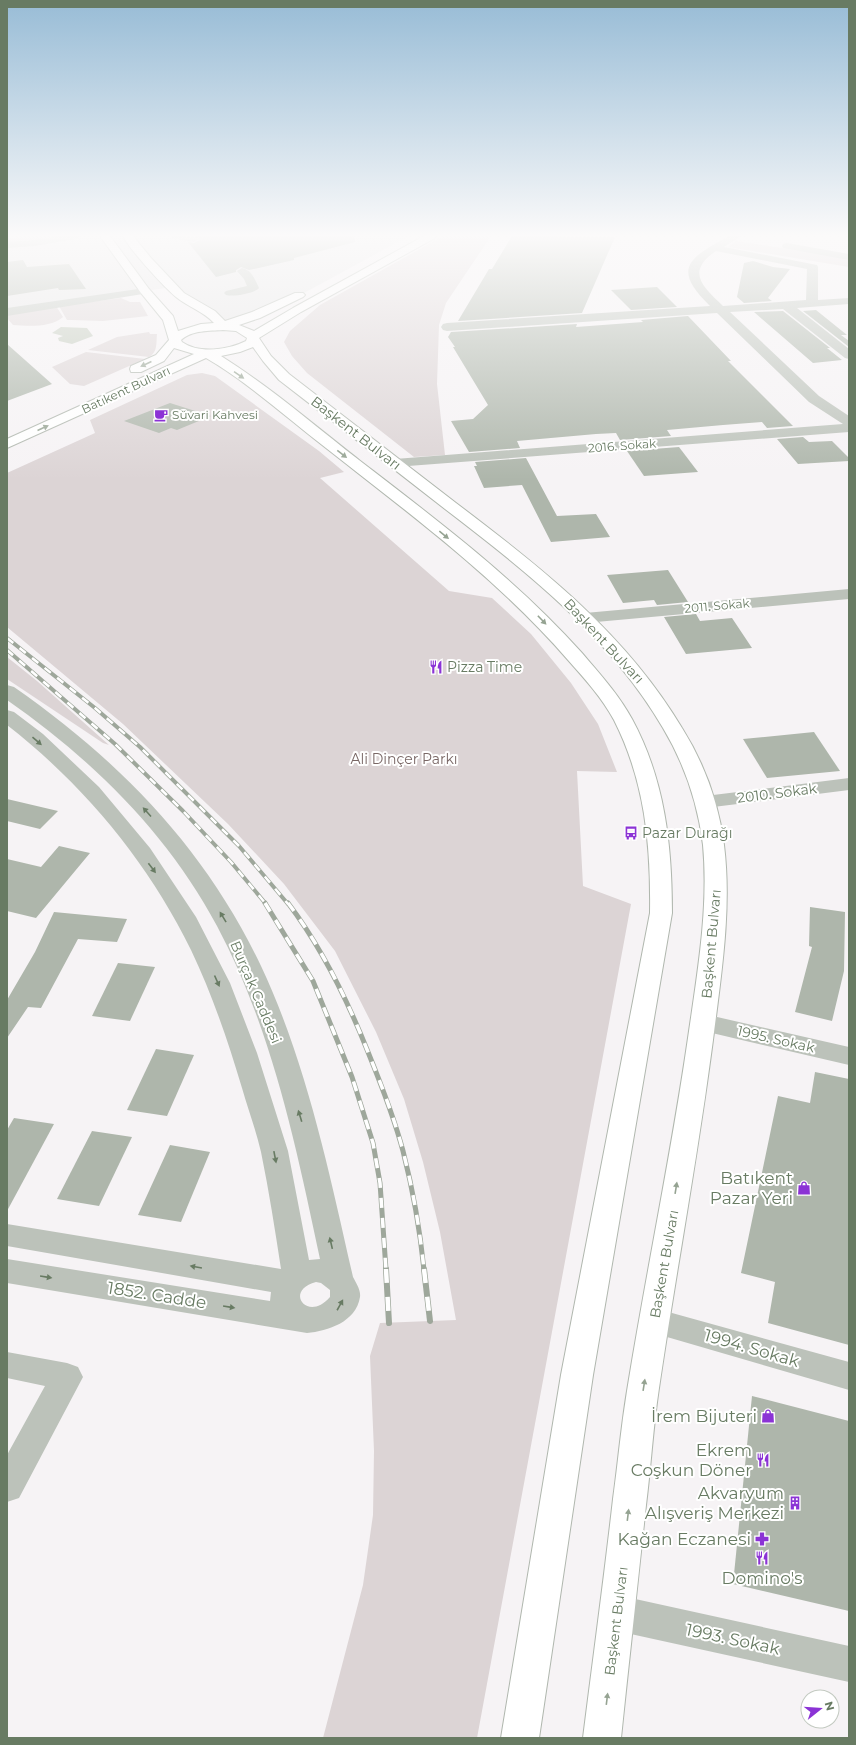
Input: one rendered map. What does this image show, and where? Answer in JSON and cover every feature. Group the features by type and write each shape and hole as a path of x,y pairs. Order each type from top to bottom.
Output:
{"main road":[{"path":"168,317 176,344 187,350 206,353"},
{"path":"216,317 223,326 244,330 253,337"},
{"name":"Batıkent Bulvarı","path":"123,375 160,358 183,333 192,330 223,326 249,317"},
{"name":"Batıkent Bulvarı","path":"7,444 206,353 230,351 252,343 253,337 284,317"},
{"name":"Başkent Bulvarı","path":"253,337 266,357 284,377 521,560 552,586 585,618 615,649 658,701 689,758 705,802 716,861 716,902 704,1023 642,1392 602,1738"},
{"name":"Başkent Bulvarı","path":"206,353 247,380 364,470 487,569 538,616 573,654 612,702 626,725 638,751 653,798 662,869 661,913 577,1375 520,1738"}],"street":[{"path":"447,327 592,317"},
{"path":"729,317 814,399 849,422"},
{"path":"802,317 849,355"},
{"name":"2016. Sokak","path":"395,463 849,428"},
{"name":"2011. Sokak","path":"585,618 849,594"},
{"name":"Burçak Caddesi","path":"7,691 74,740 98,760 125,788 156,823 188,864 225,921 249,968 282,1053 310,1146 339,1281"},
{"path":"7,716 73,773 106,808 162,881 187,920 221,990 237,1034 274,1150 294,1279 286,1290 285,1298 287,1306 292,1313 298,1317 307,1320 317,1320 334,1314 343,1301 343,1287 339,1281 325,1272 316,1270 294,1279 7,1235"},
{"name":"2010. Sokak","path":"705,802 849,784"},
{"name":"1995. Sokak","path":"704,1023 849,1056"},
{"name":"1852. Cadde","path":"7,1271 307,1320"},
{"name":"1994. Sokak","path":"654,1321 849,1376"},
{"path":"7,1365 67,1377 7,1487"},
{"name":"1993. Sokak","path":"616,1613 849,1664"}],"shaded area":[{"path":"212,317 244,317 223,326"},
{"path":"61,327 87,328 93,336 72,344 59,341 58,338 63,336 52,333"}],"green space":[{"path":"62,317 58,321 45,325 32,326 13,325 7,318"},
{"path":"66,317 135,317 103,321 67,320"},
{"path":"306,317 441,317 439,325 437,384 445,455 414,457 307,373 292,356 284,342 290,331"},
{"path":"149,332 150,334 157,334 154,353 149,357 88,350 117,337"},
{"path":"86,352 145,359 84,386 70,384 52,367"},
{"name":"Ali Dinçer Parkı","path":"202,373 215,376 319,451 344,472 320,478 449,591 492,598 531,634 571,683 598,724 617,772 577,771 583,886 631,904 477,1738 323,1738 363,1585 373,1515 374,1451 370,1356 380,1323 456,1320 440,1232 423,1162 404,1099 376,1032 335,951 284,884 228,824 123,724 7,627 7,473 95,433 90,420 187,375"},
{"path":"7,657 37,681 109,745 103,743 7,679"}],"building":[{"path":"460,317 513,317 458,321"},
{"path":"689,317 731,361 728,361 793,426 767,428 762,422 723,425 667,430 671,436 620,440 616,433 596,434 517,441 520,448 469,452 451,421 473,419 488,405 453,347 455,347 448,337 451,332 577,324 576,327 643,322 641,320"},
{"path":"760,317 791,317 830,348 827,348 842,360 813,363"},
{"path":"811,317 825,317 847,335 841,335 849,341 849,347"},
{"path":"7,344 52,384 7,401"},
{"path":"170,403 211,416 177,430 171,428 159,433 124,421"},
{"path":"803,437 809,442 832,441 849,458 849,461 798,464 777,439"},
{"path":"679,447 698,472 644,476 627,451"},
{"path":"526,458 557,516 596,514 610,537 551,542 522,485 484,488 474,466 477,466 475,462"},
{"path":"668,570 688,602 657,605 654,600 623,603 607,575"},
{"path":"696,614 700,621 732,618 752,648 686,654 664,617"},
{"path":"814,732 840,771 767,778 743,739"},
{"path":"7,799 58,811 40,829 7,821"},
{"path":"59,846 90,853 36,918 7,911 7,859 41,867"},
{"path":"810,907 845,912 844,971 832,1021 795,1012 812,947 809,946"},
{"path":"54,912 127,919 117,942 78,939 41,1008 28,1007 7,1038 7,1000 35,952"},
{"path":"118,963 155,967 130,1021 92,1016"},
{"path":"156,1049 194,1055 167,1116 127,1110"},
{"name":"Batıkent Pazar Yeri","path":"815,1072 849,1079 849,1345 768,1323 775,1282 741,1273 778,1096 810,1103"},
{"path":"14,1118 54,1124 7,1211 7,1130"},
{"path":"92,1131 132,1137 99,1206 57,1199"},
{"path":"170,1145 210,1152 181,1222 138,1215"},
{"name":"Akvaryum Alışveriş Merkezi","path":"752,1396 849,1421 849,1611 733,1584"}],"railway":[{"path":"7,638 95,708 140,747 239,846 288,904"},
{"path":"7,650 115,744 183,811 231,862 266,904"},
{"path":"265,903 313,981 352,1077 373,1143 380,1183 386,1270"},
{"path":"288,903 312,938 333,974 360,1032 378,1076 399,1138 410,1180 424,1270"},
{"path":"386,1269 389,1323"},
{"path":"424,1269 430,1321"}],"place":[{"name":"Süvari Kahvesi","path":"161,415"},
{"name":"Pizza Time","path":"436,667"},
{"name":"Pazar Durağı","path":"631,833"},
{"name":"Batıkent Pazar Yeri","path":"804,1188"},
{"name":"İrem Bijuteri","path":"768,1416"},
{"name":"Ekrem Coşkun Döner","path":"763,1460"},
{"name":"Akvaryum Alışveriş Merkezi","path":"795,1503"},
{"name":"Kağan Eczanesi","path":"762,1539"},
{"name":"Domino's","path":"762,1558"}]}
